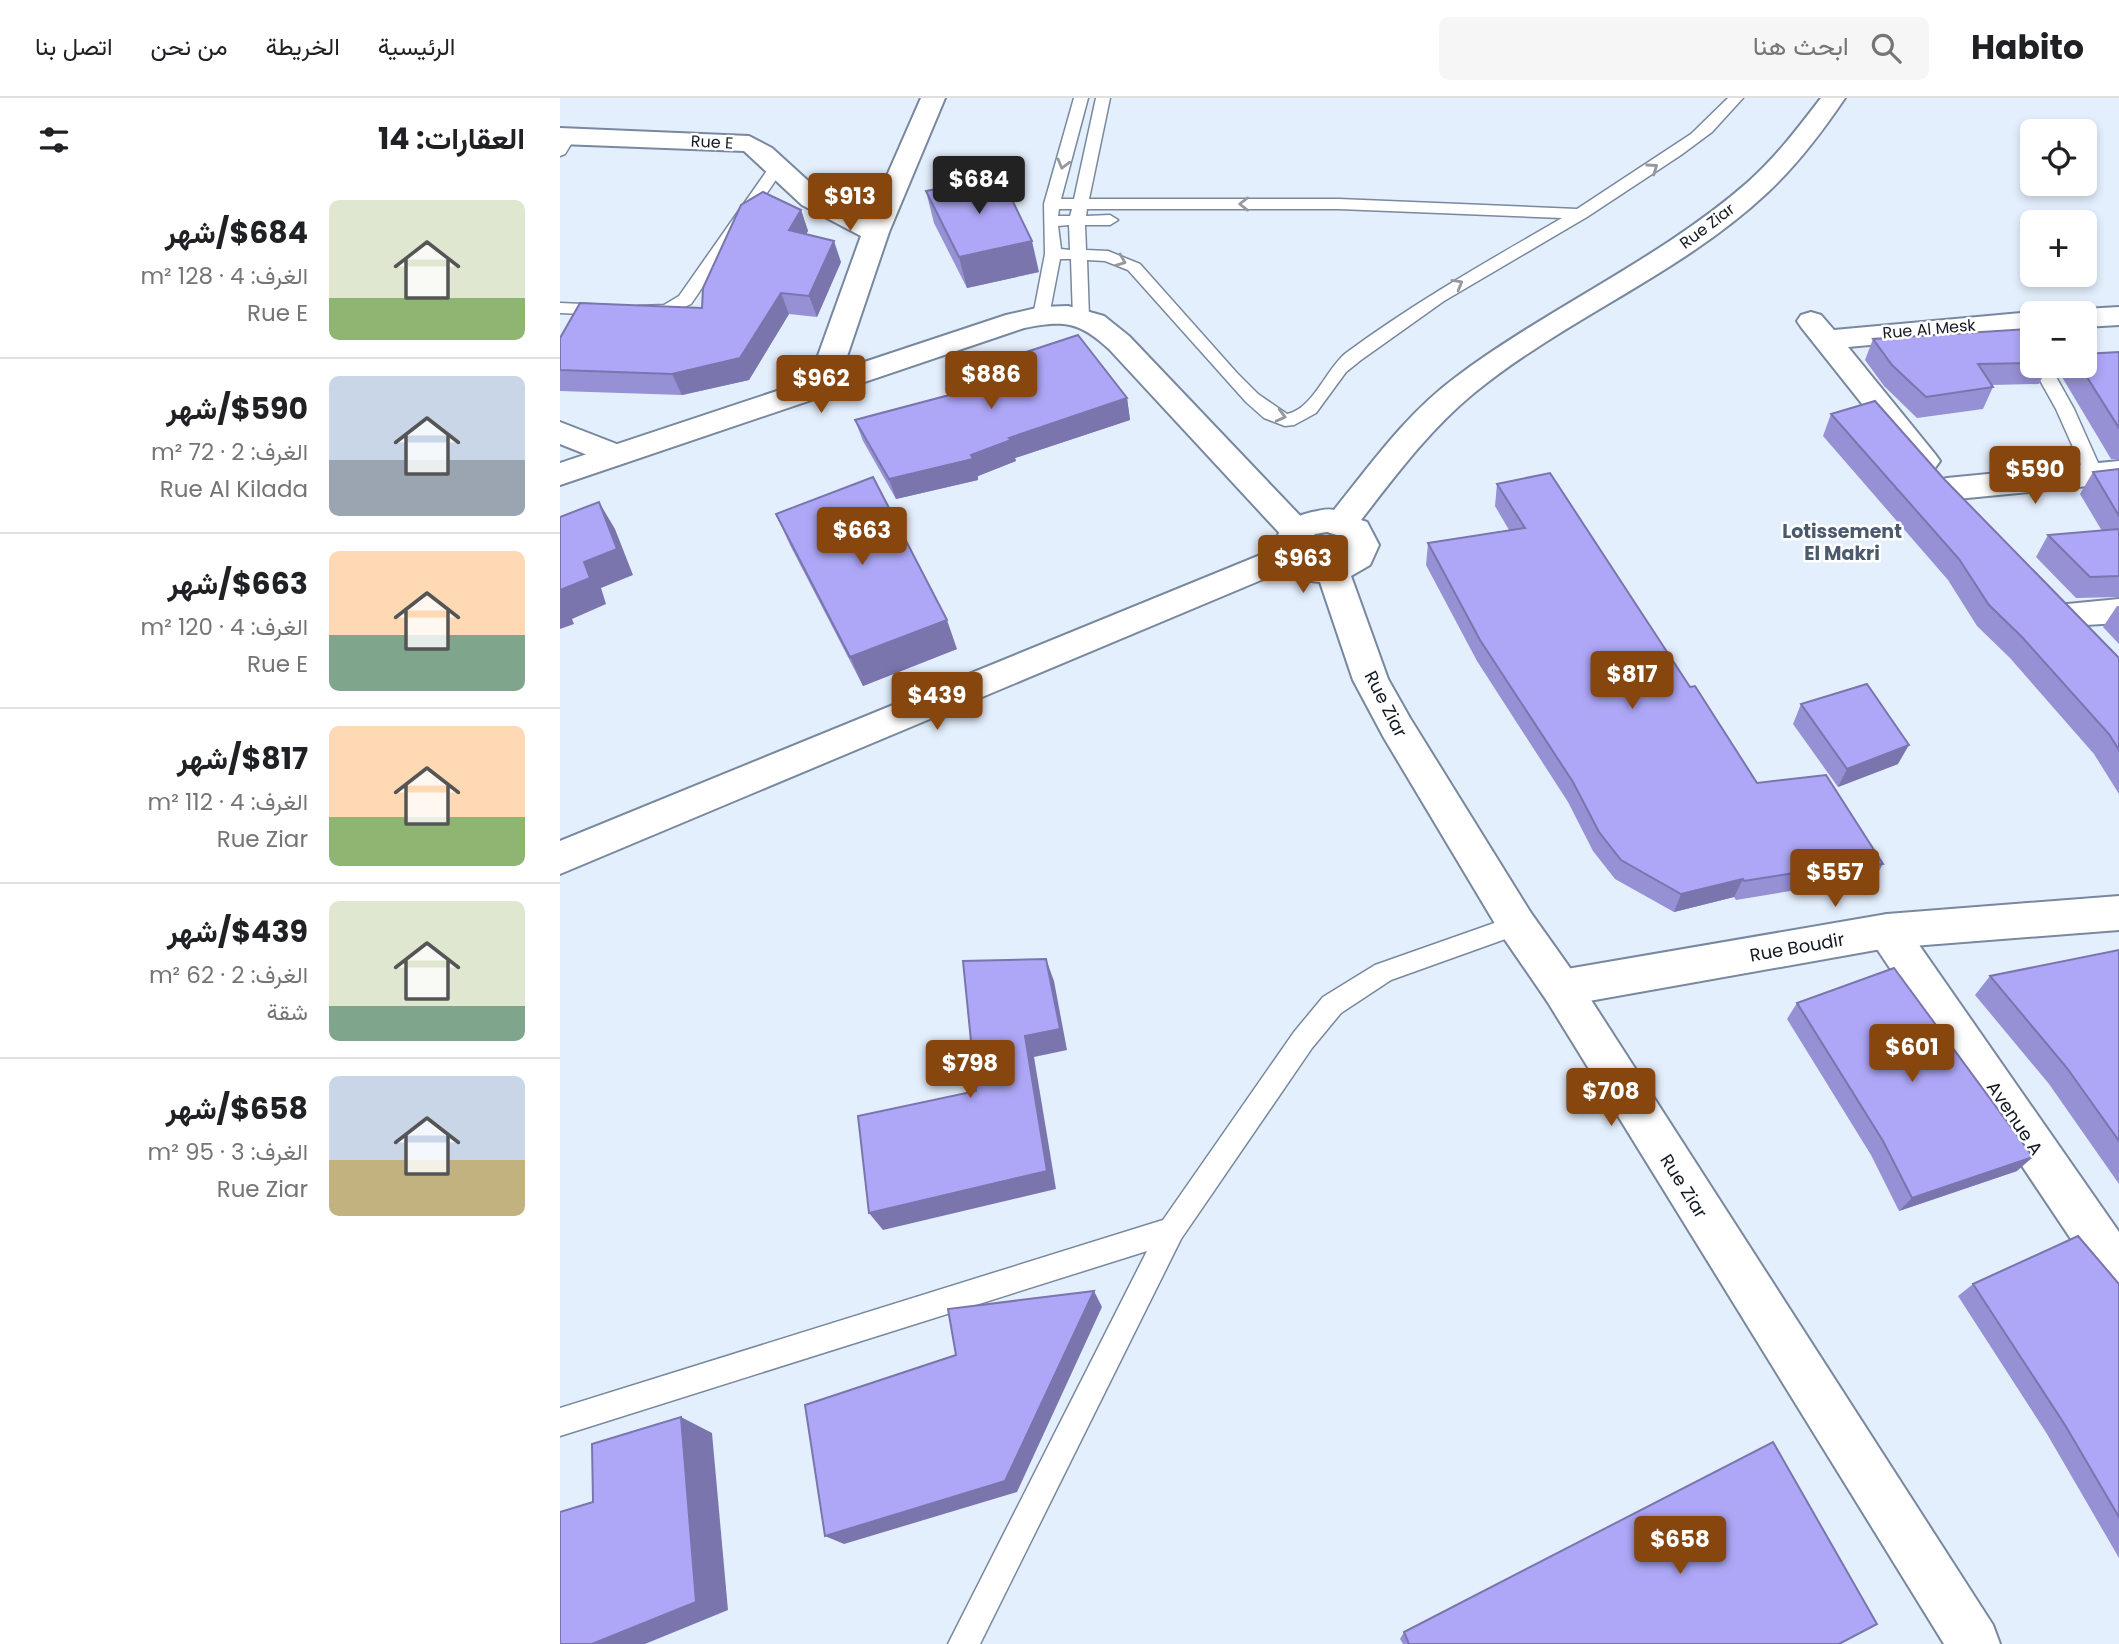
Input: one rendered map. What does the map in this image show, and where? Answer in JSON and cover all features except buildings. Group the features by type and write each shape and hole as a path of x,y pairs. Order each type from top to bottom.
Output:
{"street":[{"path":"821,388 876,233 933,98"},
{"name":"Rue Ziar","path":"1342,522 1401,448 1463,386 1718,220 1770,175 1833,98"},
{"name":"Rue E","path":"563,141 749,144 766,155 776,168 835,214 876,233"},
{"path":"560,474 1004,325 1041,316 1082,317 1100,327 1118,343 1239,464 1294,543 1308,568 1334,571 1350,566 1363,548 1356,530 1342,522 1317,521 1294,543 560,858"},
{"path":"2097,317 2119,316"},
{"name":"Rue Al Mesk","path":"1947,489 1819,330 2020,328"},
{"path":"560,432 616,455"},
{"path":"1947,489 2107,473"},
{"path":"1947,489 1976,518"},
{"name":"Rue Ziar","path":"1334,571 1371,680 1397,728 1517,925 1561,988 1822,1408 1974,1644"},
{"path":"2094,642 2060,605 2119,611"},
{"name":"Rue Boudir","path":"1561,988 1887,931 2119,913"},
{"name":"Avenue A","path":"1887,931 2119,1271"}],"lane":[{"path":"1041,316 1053,254 1050,221 1052,204 1081,98"},
{"path":"1082,317 1078,213 1103,98"},
{"path":"1053,254 1117,258 1134,267 1247,396 1284,420 1306,412 1340,368 1399,322 1447,291 1581,214 1700,137 1716,124 1736,98"},
{"path":"560,308 661,310 681,304 776,168"},
{"path":"1052,204 1078,213"},
{"path":"1050,221 1078,213 1205,211 1338,211 1483,216 1581,214"},
{"path":"1483,216 1560,226"},
{"path":"2048,378 2065,410 2107,473"},
{"path":"964,1644 1172,1230 1303,1040 1332,1006 1382,972 1517,925"},
{"path":"560,1422 1172,1230"}],"district":[{"name":"Lotissement El Makri","path":"1842,542"}]}
